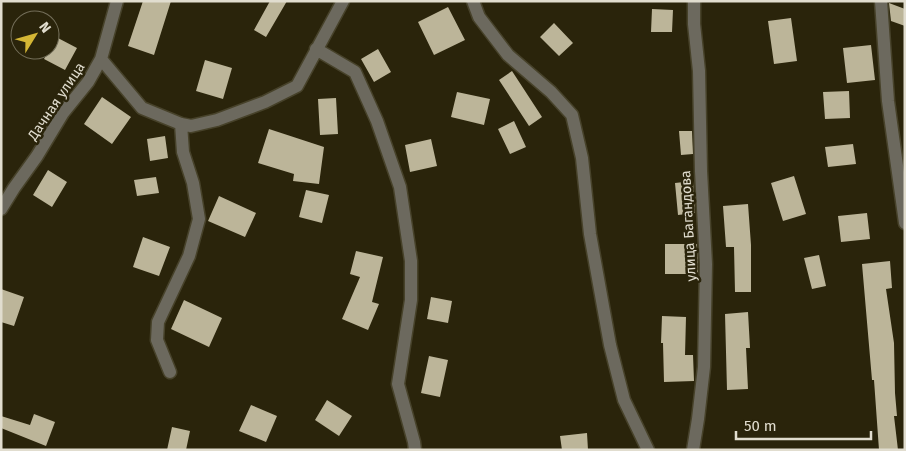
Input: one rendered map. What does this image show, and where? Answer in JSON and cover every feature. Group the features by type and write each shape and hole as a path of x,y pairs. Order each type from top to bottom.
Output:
{"street":[{"name":"Дачная улица","path":"1,209 64,113 88,82 101,59 117,1"},
{"path":"101,59 142,108 181,124 191,126 216,120 265,102 297,86 343,1"},
{"path":"473,1 479,17 508,55 551,92 572,115 582,158 590,234 610,345 624,400 648,450"},
{"name":"улица Багандова","path":"693,450 704,367 706,273 699,71 694,24 694,1"},
{"path":"881,1 888,101 905,223"},
{"path":"316,49 355,72 377,121 400,187 411,261 411,290 398,384 415,450"},
{"path":"170,372 157,340 158,322 189,256 199,219 193,183 182,152 181,124"}],"building":[{"path":"143,1 171,1 154,55 128,46"},
{"path":"270,1 287,1 266,37 254,30"},
{"path":"889,3 905,9 905,26 891,21"},
{"path":"448,7 465,40 434,55 418,22"},
{"path":"652,9 673,10 672,32 651,32"},
{"path":"791,18 797,61 774,64 768,21"},
{"path":"554,23 573,43 559,56 540,37"},
{"path":"60,39 77,48 65,70 46,60 60,60"},
{"path":"871,45 875,80 847,83 843,48"},
{"path":"378,49 391,72 374,82 361,59"},
{"path":"205,60 232,68 223,99 196,91"},
{"path":"512,71 542,117 529,126 499,80"},
{"path":"849,91 850,118 825,119 823,92"},
{"path":"457,92 490,99 484,125 451,117"},
{"path":"102,97 131,117 112,144 84,124"},
{"path":"336,98 338,134 320,135 318,99"},
{"path":"514,121 526,147 510,154 498,129"},
{"path":"269,129 324,147 319,184 293,181 294,174 258,163"},
{"path":"679,131 692,131 693,154 681,155"},
{"path":"165,136 168,158 150,161 147,139"},
{"path":"431,139 437,166 410,172 405,145"},
{"path":"853,144 856,164 828,167 825,147"},
{"path":"48,170 67,182 52,207 33,195"},
{"path":"794,176 806,214 783,221 771,183"},
{"path":"156,177 159,193 137,196 134,180"},
{"path":"693,181 695,213 678,215 675,183"},
{"path":"306,190 329,195 322,223 299,217"},
{"path":"219,196 256,213 245,237 208,221"},
{"path":"748,204 751,245 751,292 735,292 734,247 726,247 723,206"},
{"path":"867,213 870,239 841,242 838,216"},
{"path":"143,237 170,247 159,276 133,267"},
{"path":"665,244 697,244 698,274 665,274"},
{"path":"356,251 383,257 372,302 379,304 368,330 342,319 360,277 350,274"},
{"path":"819,255 826,286 812,289 804,258"},
{"path":"890,261 892,288 886,289 894,343 897,416 894,416 898,450 879,450 862,264"},
{"path":"1,289 24,297 14,326 1,322"},
{"path":"431,297 452,301 448,323 427,319"},
{"path":"184,300 222,318 209,347 171,329"},
{"path":"748,312 750,348 746,348 748,389 727,390 725,314"},
{"path":"662,316 686,317 685,355 693,355 694,381 664,382 663,343 661,343"},
{"path":"429,356 448,360 440,397 421,393"},
{"path":"327,400 352,416 339,436 315,420"},
{"path":"251,405 277,416 266,442 239,431"},
{"path":"34,414 55,422 46,446 1,428 1,416 30,425"},
{"path":"172,427 190,431 186,450 167,450"},
{"path":"587,433 588,450 562,450 560,436"}]}
